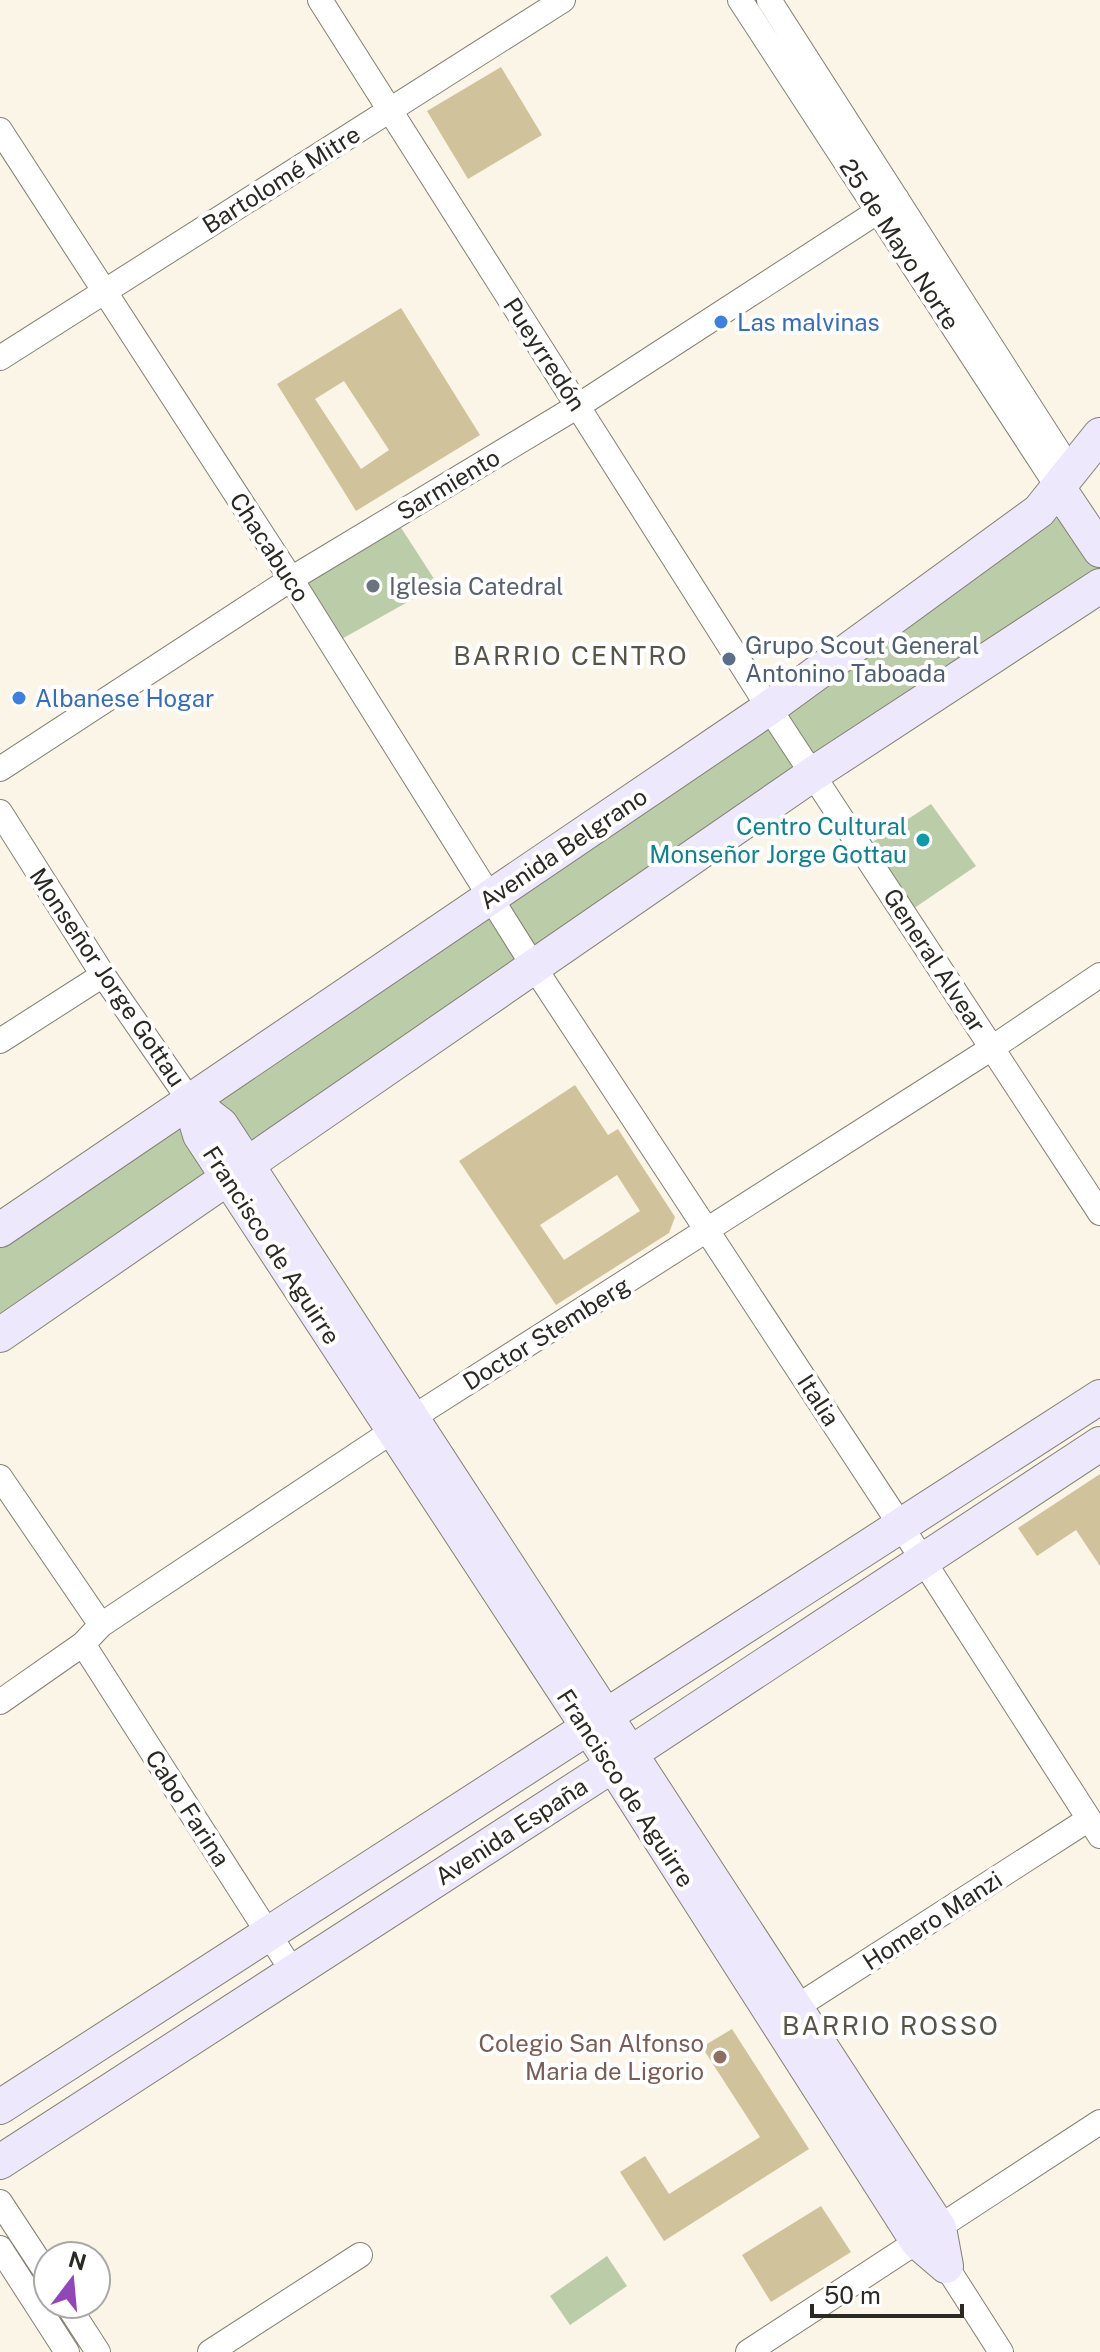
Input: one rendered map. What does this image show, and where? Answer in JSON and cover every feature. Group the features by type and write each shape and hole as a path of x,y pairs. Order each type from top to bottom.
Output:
{"street":[{"name":"Pueyrredón","path":"320,0 769,708"},
{"name":"Bartolomé Mitre","path":"0,358 563,0"},
{"name":"25 de Mayo Norte","path":"740,0 888,204"},
{"name":"25 de Mayo Norte","path":"769,0 888,204 1065,480"},
{"name":"Chacabuco","path":"0,130 291,579 534,967"},
{"name":"Sarmiento","path":"0,769 291,579 578,406 888,204"},
{"name":"Avenida Belgrano","path":"0,1230 769,708 1039,511 1100,435"},
{"path":"1065,480 1100,514"},
{"path":"1065,480 1100,550"},
{"path":"0,1335 813,774 1100,586"},
{"name":"General Alvear","path":"769,708 1100,1213"},
{"name":"Monseñor Jorge Gottau","path":"0,812 103,975 190,1101"},
{"name":"Italia","path":"534,967 1095,1828"},
{"path":"0,1041 103,975"},
{"name":"Doctor Stemberg","path":"0,1702 83,1644 101,1625 403,1424 992,1048 1100,975"},
{"name":"Francisco de Aguirre","path":"190,1101 200,1135 237,1172 403,1424 1001,2352"},
{"name":"Avenida España","path":"0,2107 1100,1397"},
{"name":"Avenida España","path":"0,2162 1100,1444"},
{"path":"0,1477 101,1625"},
{"name":"Cabo Farina","path":"83,1644 293,1972"},
{"name":"Homero Manzi","path":"785,2014 1095,1828"},
{"path":"748,2352 1100,2122"},
{"path":"0,2202 32,2251"},
{"path":"0,2248 67,2352"},
{"path":"210,2352 360,2255"},
{"path":"77,2320 98,2352"}],"green space":[{"path":"1063,514 1100,568 1100,577 0,1326 0,1238"},
{"path":"398,523 438,585 331,645 293,587"},
{"path":"931,804 976,866 907,913 865,847"},
{"path":"607,2256 627,2286 570,2325 550,2296"}],"building":[{"path":"501,67 542,135 468,179 427,111"},
{"path":"401,308 480,435 356,511 277,384","holes":["344,381 389,450 361,469 315,399"]},
{"path":"575,1085 608,1135 618,1129 675,1217 669,1233 556,1305 459,1161","holes":["617,1175 640,1211 564,1260 540,1225"]},
{"path":"1100,1474 1100,1566 1076,1530 1037,1556 1018,1528"},
{"path":"732,2029 809,2149 664,2241 620,2172 645,2156 669,2194 760,2137 702,2047"},
{"path":"821,2206 851,2252 771,2302 742,2255"}],"place":[{"name":"Las malvinas","path":"721,322"},
{"name":"Iglesia Catedral","path":"373,586"},
{"name":"Grupo Scout General Antonino Taboada","path":"729,659"},
{"name":"Albanese Hogar","path":"19,698"},
{"name":"Centro Cultural Monseñor Jorge Gottau","path":"923,840"},
{"name":"Colegio San Alfonso Maria de Ligorio","path":"720,2057"}],"district":[{"name":"BARRIO CENTRO","path":"571,655"},
{"name":"BARRIO ROSSO","path":"891,2025"}]}
